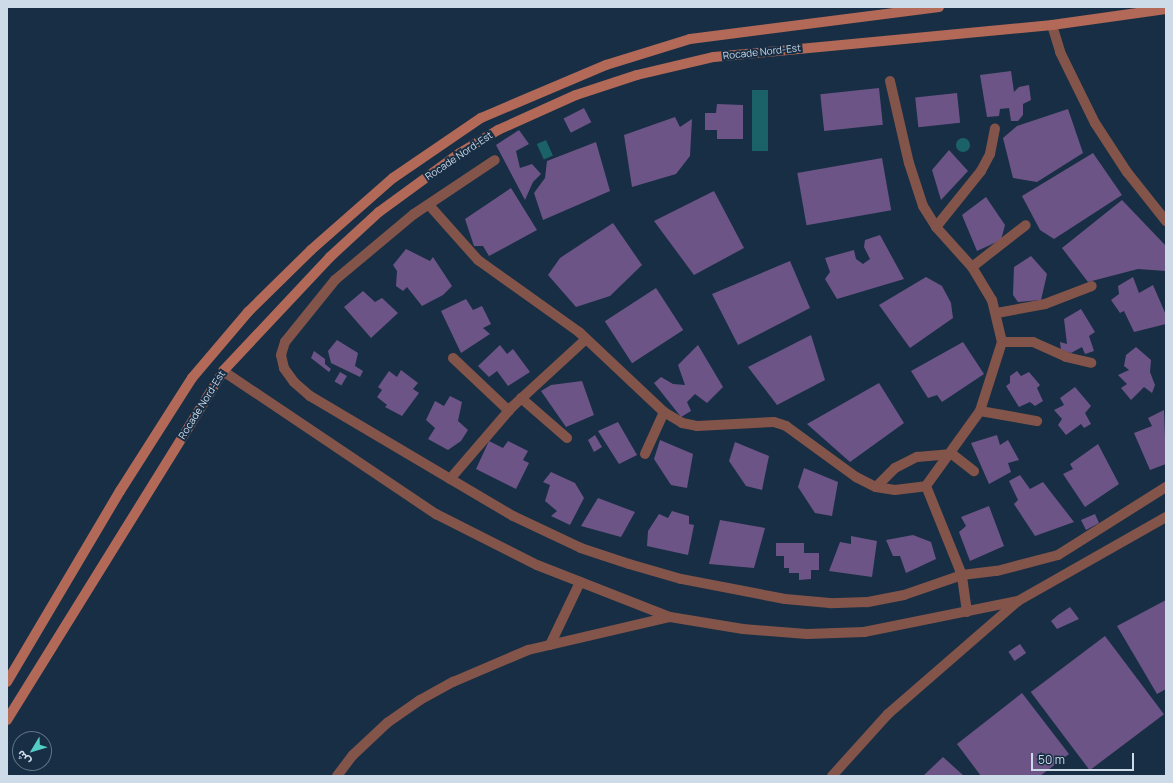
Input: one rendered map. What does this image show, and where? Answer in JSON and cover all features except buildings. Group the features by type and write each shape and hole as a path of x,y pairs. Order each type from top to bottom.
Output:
{"street":[{"name":"Rocade Nord-Est","path":"7,682 120,492 192,378 264,297 311,250 393,178 481,118 613,62 690,39 938,7"},
{"name":"Rocade Nord-Est","path":"7,720 223,371 291,296 379,212 485,138 576,95 637,75 714,57 1052,25 1166,10"},
{"path":"1052,25 1060,52 1095,123 1127,172 1166,221"},
{"path":"429,205 478,260 586,339 664,412 682,423 697,426 759,420 786,426 856,477 876,487 895,490 926,486 952,454 980,411 1002,342 997,313 972,267 936,226 915,186 890,81"},
{"path":"936,226 982,171 990,154 996,128"},
{"path":"495,160 378,242 335,280 296,326 285,342 281,355 284,368 294,382 310,396 513,516 581,548 681,579 785,599 867,602 904,595 962,575 997,571 1058,555 1166,487"},
{"path":"972,267 1026,225"},
{"path":"997,313 1045,304 1092,286"},
{"path":"450,479 521,398 586,339"},
{"path":"1002,342 1034,342 1066,357 1092,363"},
{"path":"453,358 509,411"},
{"path":"223,371 436,514 537,565 670,617 743,629 807,634 864,632 1018,601"},
{"path":"521,398 567,438"},
{"path":"980,411 1038,421"},
{"path":"645,454 664,412"},
{"path":"876,487 904,462 916,457 952,454 974,472"},
{"path":"926,486 962,575 967,612"},
{"path":"832,776 888,714 1018,601 1166,517"},
{"path":"550,645 580,582"},
{"path":"337,776 353,755 387,723 420,700 506,658 550,645 670,617"}],"shaded area":[{"path":"752,90 768,90 768,151 752,151"},
{"path":"960,138 966,138 970,142 970,148 966,152 960,152 956,148 956,142"},
{"path":"546,140 553,156 544,160 537,144"}]}
